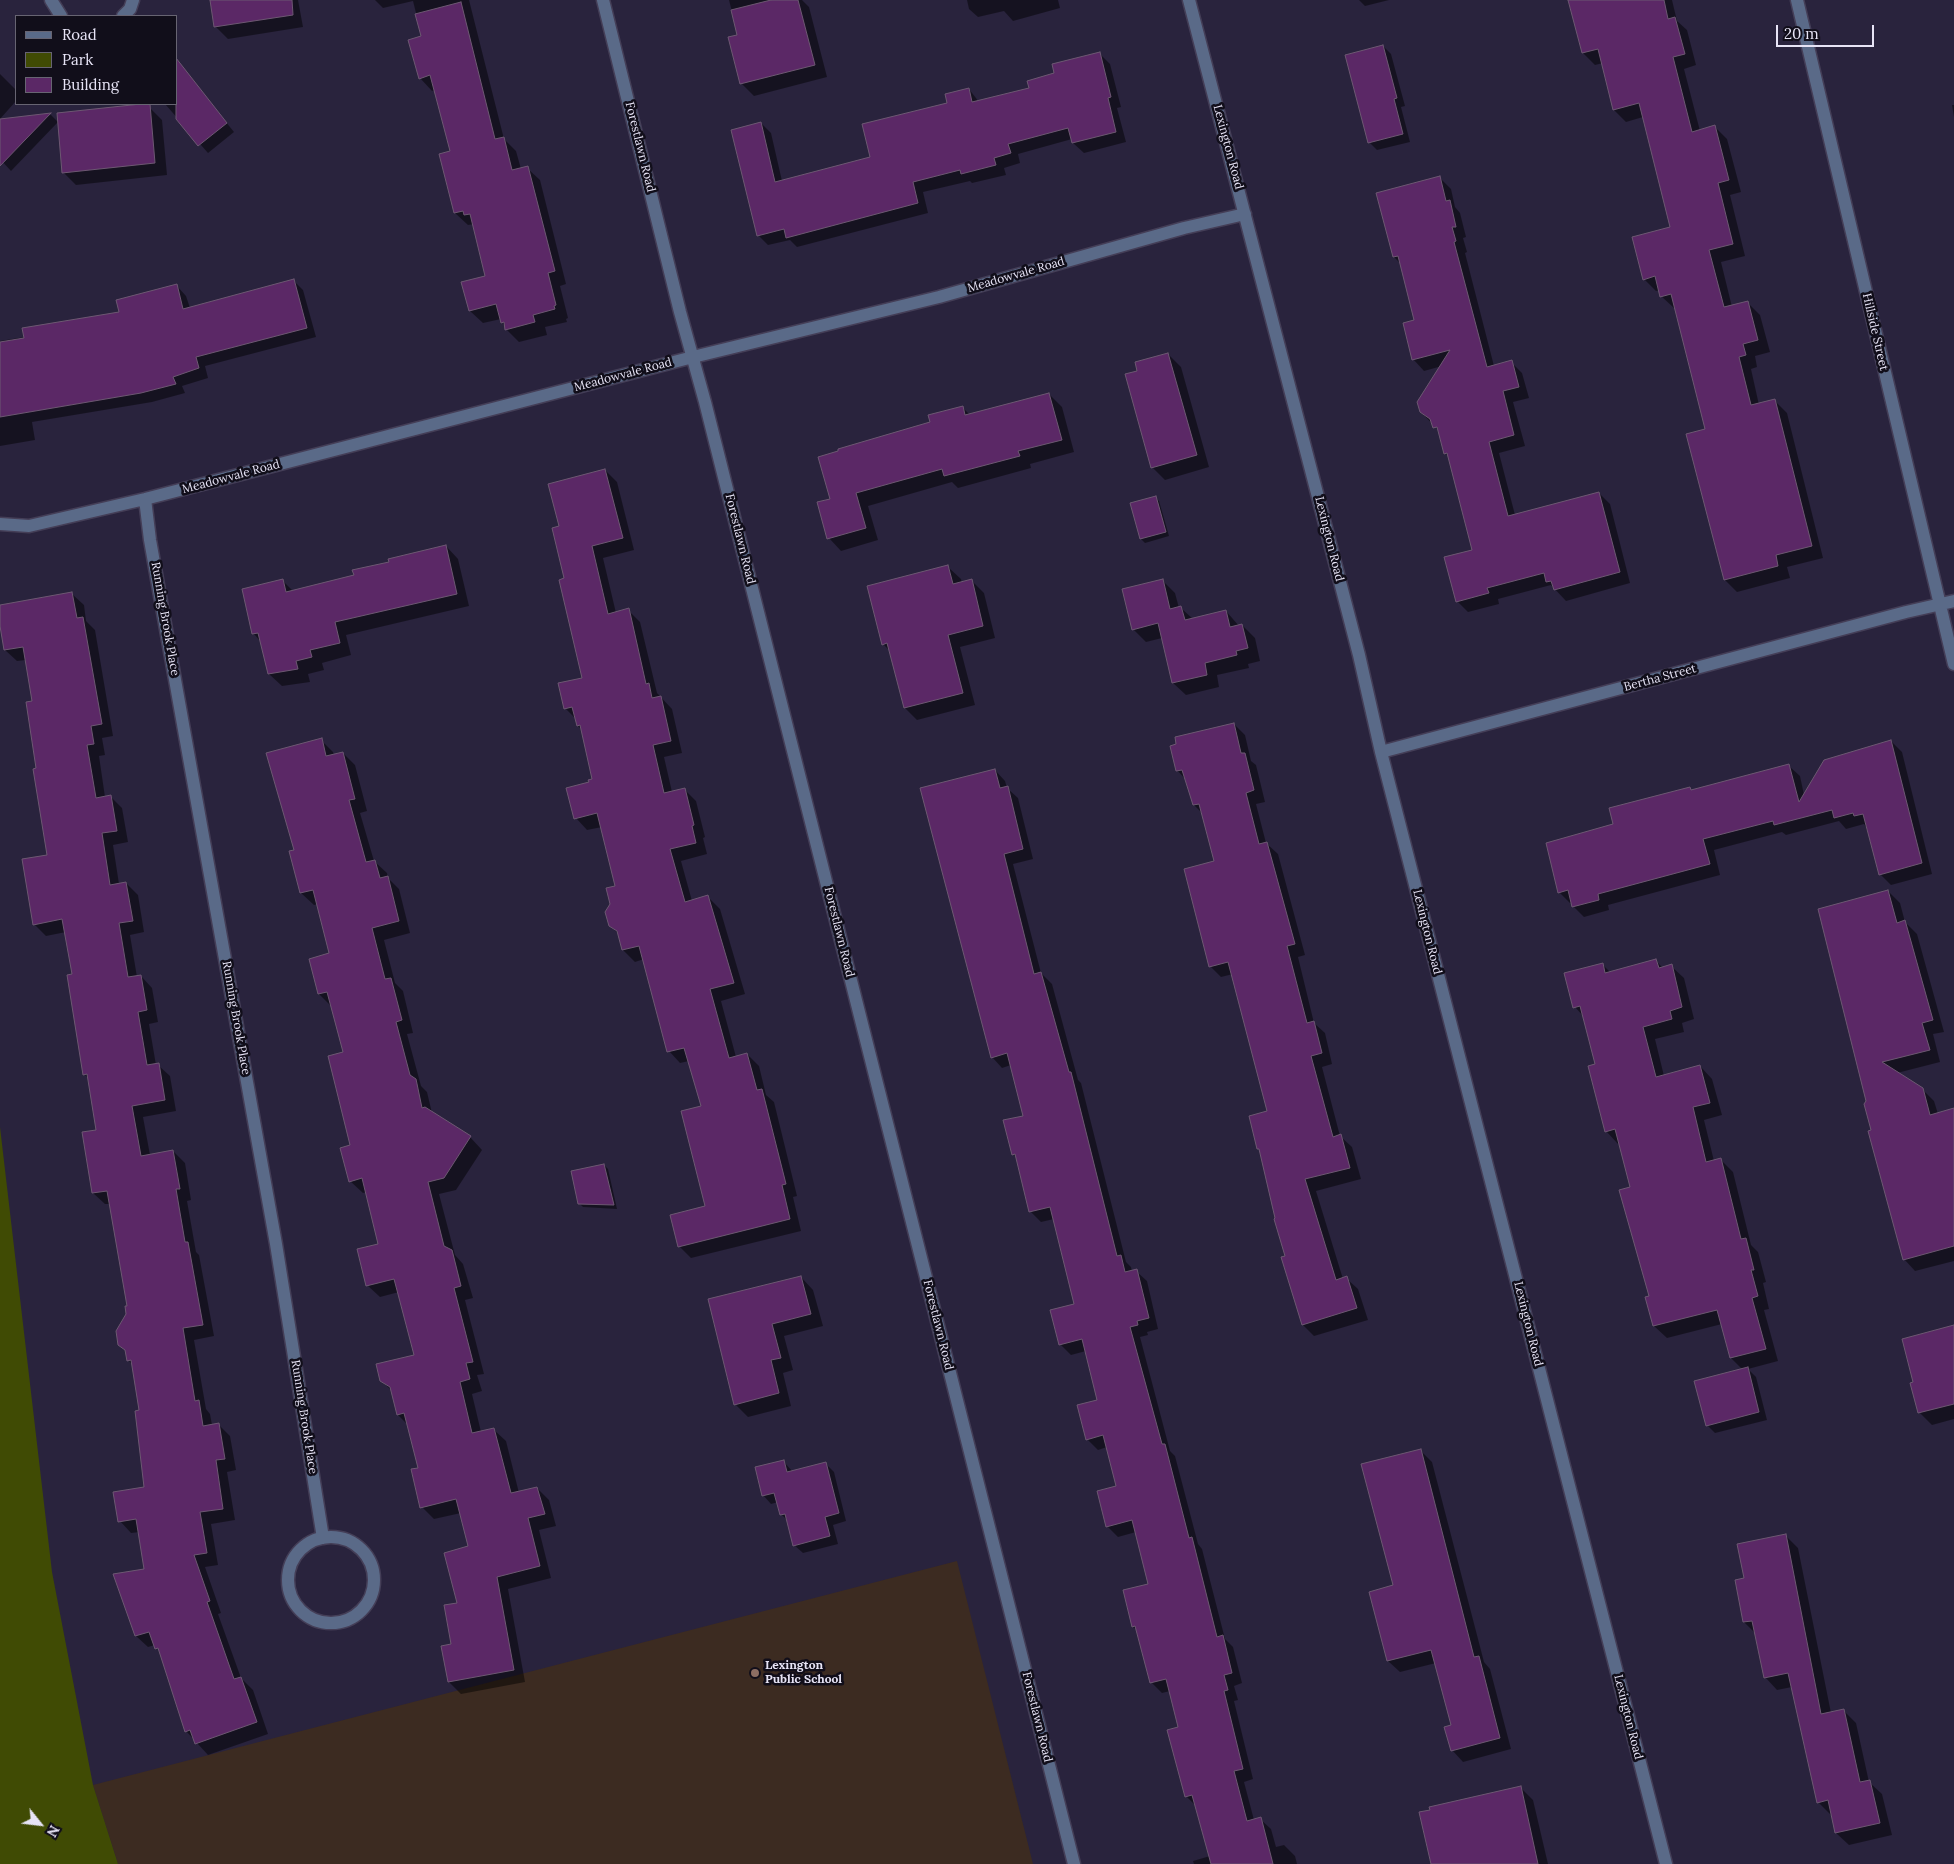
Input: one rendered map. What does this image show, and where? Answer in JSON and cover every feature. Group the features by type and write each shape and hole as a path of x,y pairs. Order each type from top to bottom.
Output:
{"street":[{"path":"51,0 60,15"},
{"path":"124,15 130,8 133,0"},
{"name":"Forestlawn Road","path":"603,0 1074,1864"},
{"name":"Lexington Road","path":"1189,0 1359,655 1381,752 1666,1864"},
{"name":"Hillside Street","path":"1797,0 1938,604 1954,664"},
{"name":"Meadowvale Road","path":"0,524 29,526 145,499 693,357 939,297 1184,228 1245,214"},
{"name":"Running Brook Place","path":"145,499 150,540 274,1234 323,1538"},
{"name":"Bertha Street","path":"1381,752 1954,601"},
{"path":"336,1537 351,1541 363,1550 372,1565 375,1580 372,1595 358,1614 339,1623 326,1623 312,1619 297,1607 290,1594 288,1578 292,1564 299,1551 309,1543 323,1538 336,1537"}],"shaded area":[{"name":"Lexington Public School","path":"957,1561 1033,1864 118,1864 93,1785"}],"green space":[{"path":"0,1127 52,1572 93,1785 118,1864 0,1864"}],"building":[{"path":"210,0 292,0 293,15 214,27"},
{"path":"771,0 798,0 815,65 740,84 728,37 737,35 731,10"},
{"path":"1568,0 1664,0 1668,19 1675,17 1685,54 1673,57 1692,132 1715,125 1729,180 1718,183 1733,244 1709,250 1724,307 1748,301 1758,340 1743,344 1746,355 1739,357 1751,405 1775,399 1812,546 1776,555 1778,566 1724,580 1686,434 1705,429 1671,294 1660,297 1655,276 1643,280 1632,237 1670,227 1639,103 1613,110 1598,49 1582,53"},
{"path":"461,2 495,139 504,137 512,170 528,166 555,271 548,273 556,305 554,306 555,309 533,315 535,322 505,330 504,322 501,323 496,304 469,311 461,282 485,276 470,214 464,215 463,211 454,213 439,154 450,151 430,75 419,79 408,40 421,36 415,14"},
{"path":"1383,45 1397,98 1394,99 1403,134 1368,143 1345,55"},
{"path":"1100,52 1111,97 1108,98 1116,132 1072,143 1068,128 1008,144 1011,153 994,158 996,165 961,174 960,170 913,182 918,203 786,238 784,229 757,236 731,130 761,122 775,182 870,157 862,124 947,103 945,94 969,88 972,102 1029,88 1027,81 1054,73 1052,64"},
{"path":"178,61 227,123 198,146 176,119 176,105 178,105"},
{"path":"132,105 150,105 155,163 62,173 57,113"},
{"path":"51,113 0,166 0,119"},
{"path":"1440,176 1446,201 1450,200 1456,227 1452,227 1456,241 1454,242 1487,367 1512,360 1519,387 1503,391 1514,435 1489,442 1508,516 1599,492 1620,572 1554,590 1551,581 1546,582 1544,573 1487,588 1489,593 1456,602 1444,557 1472,550 1447,453 1444,454 1437,427 1433,428 1430,419 1420,412 1417,402 1450,350 1412,360 1403,323 1414,320 1398,256 1393,257 1376,193"},
{"path":"294,279 307,328 196,357 199,368 173,377 176,384 141,393 0,417 0,342 24,338 22,328 119,312 116,300 177,284 183,309"},
{"path":"1168,353 1197,455 1151,468 1125,374 1137,371 1135,362"},
{"path":"1049,393 1062,440 1018,451 1020,456 944,476 942,469 856,493 866,528 827,539 817,502 830,499 818,457 838,451 838,449 930,422 928,415 963,406 965,415"},
{"path":"605,469 623,538 592,546 608,614 629,608 646,684 649,683 652,698 661,696 671,741 653,745 664,793 685,788 694,825 692,826 696,843 670,849 685,902 708,895 734,983 710,989 729,1058 747,1053 757,1090 762,1089 786,1184 782,1185 790,1219 678,1247 670,1215 705,1206 681,1111 701,1106 684,1048 667,1052 639,946 622,950 617,931 609,926 605,912 610,904 606,888 615,886 597,813 574,819 566,788 589,782 588,780 592,779 580,725 577,726 572,707 564,709 558,683 582,678 559,580 564,578 552,528 559,526 548,484"},
{"path":"1156,496 1166,532 1140,539 1130,503"},
{"path":"446,545 457,594 335,622 340,643 310,650 312,657 296,661 298,669 268,674 258,633 252,634 242,589 283,579 286,592 354,575 352,570 389,562 388,559"},
{"path":"948,565 953,584 972,579 983,626 948,635 963,693 904,708 887,643 882,645 867,586"},
{"path":"1163,579 1170,609 1181,606 1185,620 1226,610 1230,627 1242,624 1248,648 1236,651 1237,655 1205,663 1207,675 1172,683 1158,623 1132,630 1122,589"},
{"path":"72,592 77,618 83,617 102,724 91,726 94,744 87,745 96,798 111,795 117,831 102,833 110,885 126,882 133,921 119,923 128,977 141,975 147,1010 138,1012 147,1065 159,1063 165,1100 132,1106 141,1156 173,1150 180,1189 176,1189 185,1242 188,1242 203,1325 183,1328 195,1401 199,1400 203,1426 219,1423 225,1459 216,1460 223,1509 200,1512 207,1553 194,1555 210,1601 207,1602 234,1679 241,1677 257,1722 195,1744 190,1730 185,1732 158,1648 155,1649 149,1632 135,1636 113,1574 144,1569 136,1519 118,1522 113,1492 144,1487 135,1411 139,1410 131,1360 127,1361 125,1350 118,1345 116,1331 126,1314 125,1306 127,1306 107,1191 92,1193 82,1132 96,1130 87,1074 83,1075 67,975 72,974 62,919 33,925 22,859 47,855 33,769 36,768 26,702 32,701 23,647 4,650 0,626 0,605"},
{"path":"1234,723 1241,753 1245,753 1254,790 1246,793 1259,844 1267,842 1295,944 1287,946 1307,1023 1314,1021 1322,1053 1311,1056 1333,1137 1341,1134 1350,1168 1305,1179 1336,1280 1347,1276 1357,1308 1302,1325 1281,1257 1285,1256 1249,1116 1267,1111 1228,962 1209,967 1184,869 1214,861 1199,804 1193,805 1182,770 1176,771 1170,746 1176,744 1175,737"},
{"path":"322,738 326,756 343,752 355,799 349,800 366,862 375,860 380,878 388,876 399,921 372,928 385,979 391,978 402,1020 396,1022 410,1075 416,1079 422,1108 425,1107 471,1136 444,1178 428,1182 444,1246 452,1250 461,1286 454,1288 473,1362 466,1363 470,1379 460,1382 472,1433 494,1428 511,1493 537,1487 545,1514 528,1518 540,1566 497,1577 514,1670 448,1682 441,1646 451,1644 444,1605 457,1603 444,1553 468,1546 456,1499 420,1508 411,1469 418,1468 404,1413 397,1415 390,1387 380,1381 376,1364 414,1355 394,1279 366,1286 357,1249 378,1244 362,1178 349,1182 340,1148 350,1145 328,1056 343,1052 327,992 318,994 309,959 329,953 313,890 300,893 289,851 294,850 266,753"},
{"path":"1891,740 1922,863 1879,875 1863,814 1854,816 1853,813 1834,818 1832,810 1774,825 1773,821 1703,839 1710,864 1598,894 1599,900 1572,907 1568,890 1558,893 1546,843 1613,824 1609,808 1690,787 1691,790 1789,764 1799,802 1824,760"},
{"path":"995,769 1000,788 1008,786 1023,849 1004,854 1034,974 1041,972 1069,1072 1071,1072 1117,1256 1121,1255 1125,1272 1137,1269 1149,1318 1137,1321 1138,1325 1130,1327 1162,1444 1165,1444 1189,1538 1192,1537 1217,1637 1223,1635 1232,1673 1224,1675 1228,1690 1224,1691 1243,1769 1234,1771 1247,1821 1261,1817 1273,1864 1211,1864 1192,1795 1185,1797 1167,1730 1178,1727 1166,1679 1150,1683 1135,1626 1132,1627 1123,1590 1148,1584 1132,1520 1106,1527 1097,1491 1116,1486 1103,1435 1086,1440 1077,1405 1097,1400 1082,1339 1059,1345 1050,1310 1074,1304 1050,1207 1029,1212 1015,1154 1012,1155 1003,1120 1023,1116 1007,1053 991,1058 920,788"},
{"path":"1888,890 1897,923 1905,920 1933,1020 1922,1023 1930,1050 1882,1062 1923,1088 1930,1115 1954,1108 1954,1246 1903,1260 1868,1131 1871,1130 1864,1104 1866,1101 1818,909"},
{"path":"1656,959 1659,968 1672,964 1682,1007 1670,1011 1672,1019 1643,1027 1656,1077 1700,1065 1710,1103 1693,1107 1706,1162 1721,1158 1741,1239 1746,1238 1754,1270 1751,1270 1758,1296 1752,1298 1766,1349 1730,1358 1717,1310 1653,1326 1645,1297 1649,1296 1619,1190 1630,1187 1615,1129 1605,1132 1588,1066 1595,1064 1580,1006 1573,1008 1564,973 1603,963 1605,973"},
{"path":"604,1164 614,1205 578,1204 571,1171"},
{"path":"801,1276 811,1314 772,1324 781,1358 771,1360 779,1393 734,1405 708,1299"},
{"path":"1954,1325 1954,1404 1918,1413 1910,1383 1913,1382 1902,1339"},
{"path":"1748,1367 1759,1412 1706,1426 1694,1381"},
{"path":"1421,1449 1474,1657 1479,1656 1500,1738 1451,1751 1444,1727 1451,1725 1431,1650 1387,1661 1369,1592 1393,1585 1361,1464"},
{"path":"784,1460 787,1472 826,1462 839,1513 825,1517 830,1536 793,1546 785,1514 780,1515 774,1493 762,1496 755,1467"},
{"path":"1786,1534 1821,1714 1844,1709 1860,1782 1870,1780 1880,1823 1835,1833 1828,1800 1817,1803 1788,1673 1764,1678 1752,1621 1743,1622 1735,1580 1744,1578 1737,1544"},
{"path":"1521,1786 1538,1864 1431,1864 1419,1812 1430,1810 1429,1807"}],"place":[{"name":"Lexington Public School","path":"755,1673"}]}
